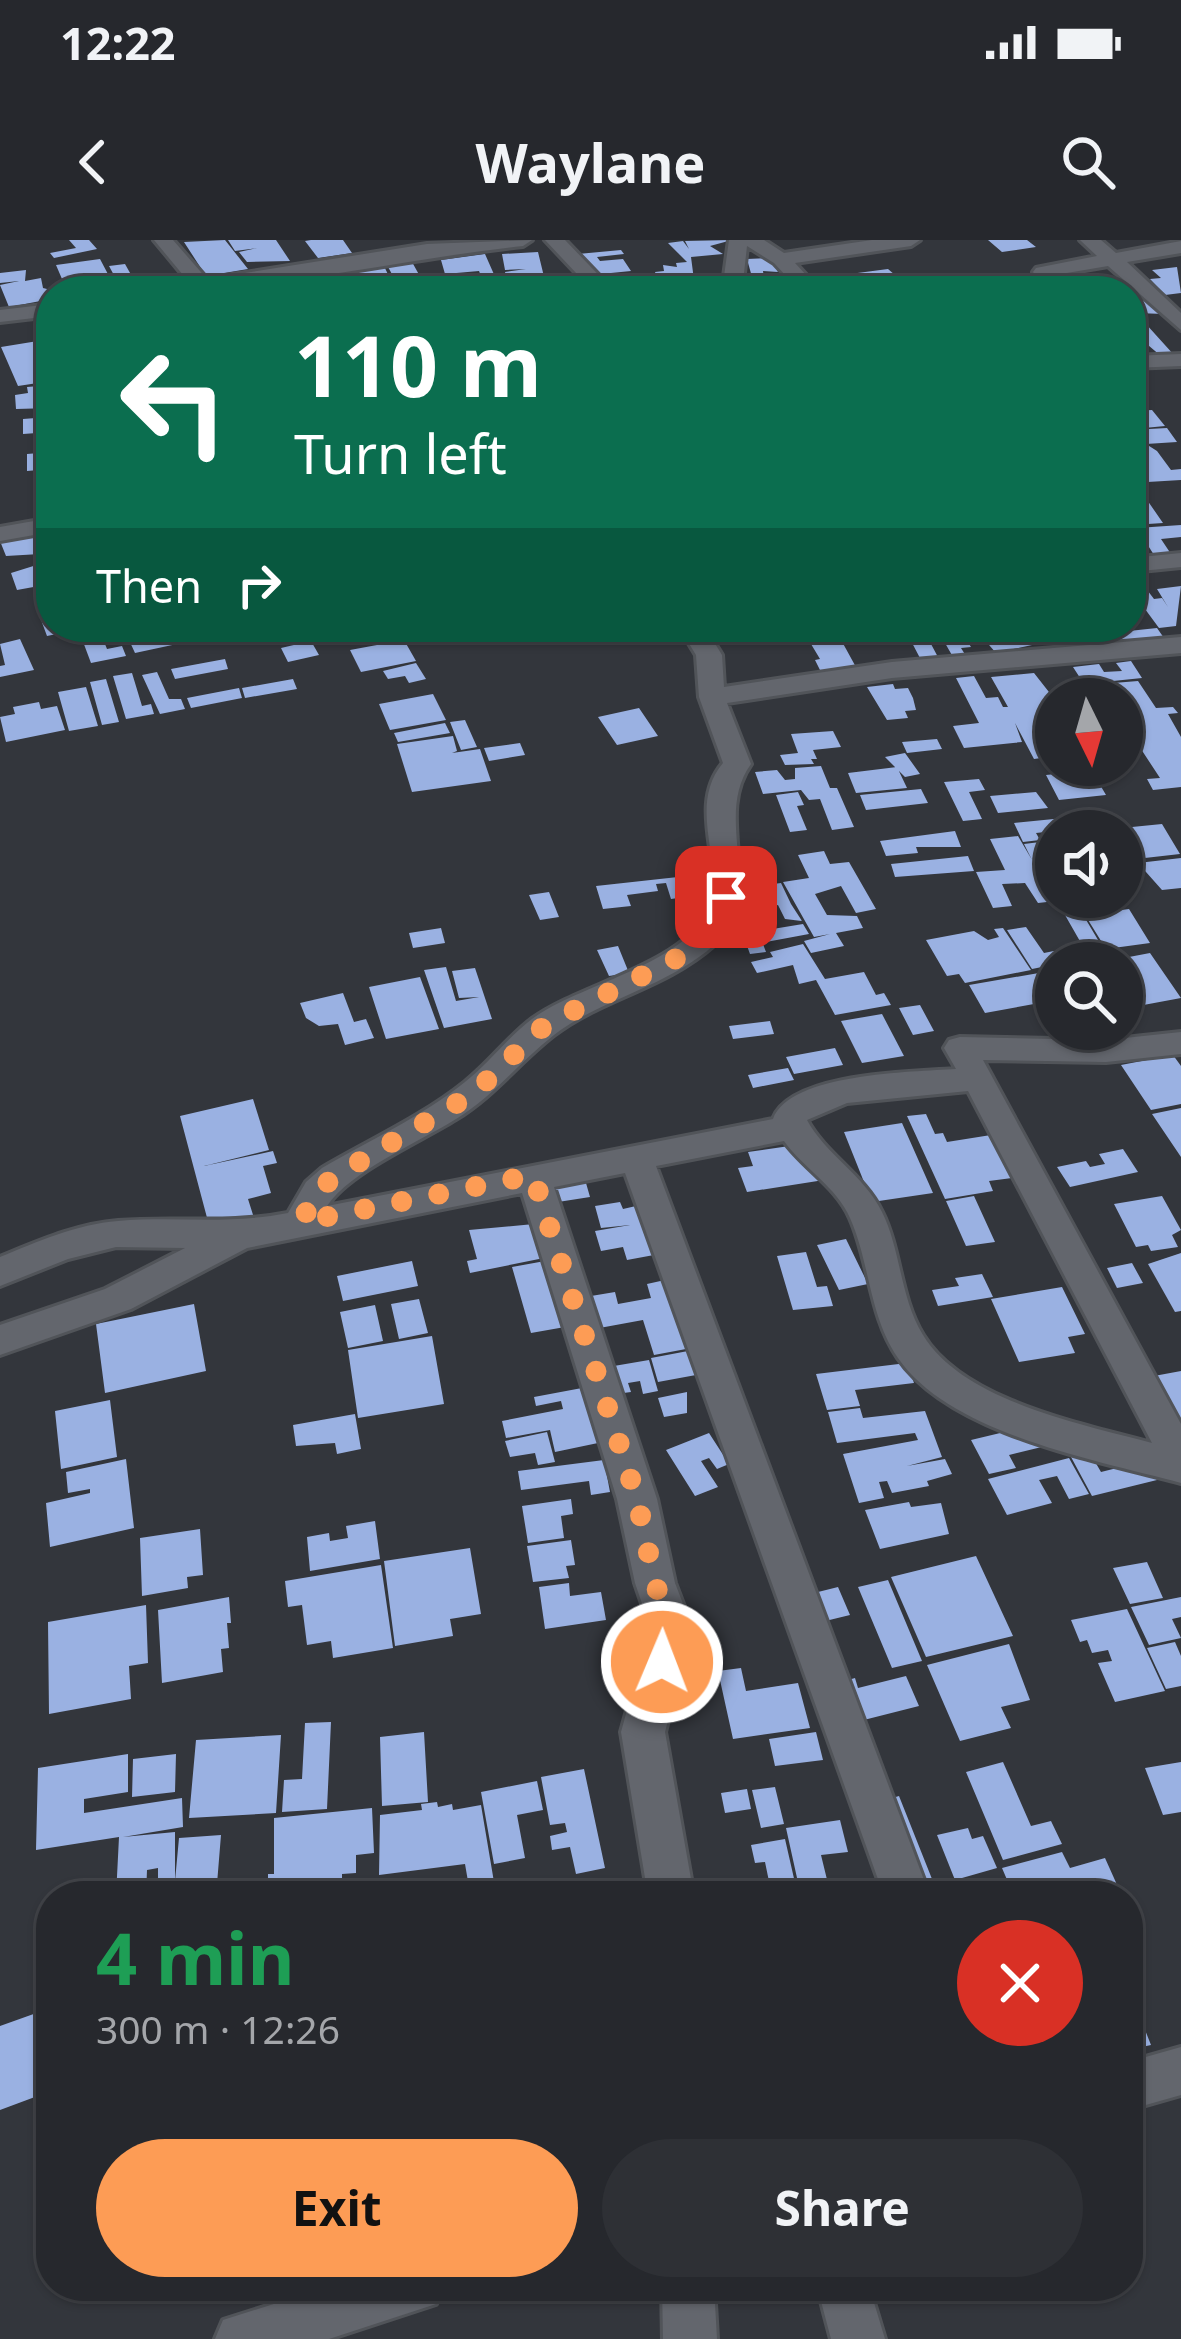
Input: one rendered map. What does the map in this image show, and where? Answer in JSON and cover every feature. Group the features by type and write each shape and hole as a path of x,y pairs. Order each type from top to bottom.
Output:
{"street":[{"path":"163,240 194,276"},
{"path":"274,276 523,240"},
{"path":"554,240 589,276"},
{"path":"734,276 738,240"},
{"path":"751,240 797,276"},
{"path":"781,260 911,240"},
{"path":"1089,240 1130,276"},
{"path":"1045,276 1042,272 1181,248"},
{"path":"301,252 320,268"},
{"path":"1146,291 1181,324"},
{"path":"0,316 36,312"},
{"path":"1146,361 1181,360"},
{"path":"0,534 36,528"},
{"path":"1146,559 1181,560"},
{"path":"301,1222 318,1191 334,1177 474,1093 545,1025 687,953 721,916 726,897 721,790 737,764 712,697 710,655 701,642"},
{"path":"712,697 892,670 1181,645"},
{"path":"1181,1043 1106,1051 960,1048 1181,1465"},
{"path":"977,1079 825,1095 792,1111 792,1127 848,1185 866,1213 902,1327 926,1368 964,1394 1055,1432 1181,1465"},
{"path":"0,1340 118,1299 241,1236 792,1127"},
{"path":"637,1160 901,1881"},
{"path":"533,1175 637,1499 670,1627 644,1732 668,1881"},
{"path":"0,1272 61,1247 116,1234 241,1236"},
{"path":"242,2339 368,2301"},
{"path":"689,2301 690,2339"},
{"path":"847,2301 858,2339"}],"building":[{"path":"69,240 89,240 97,249 54,258 50,253 76,248"},
{"path":"225,240 248,269 206,276 184,242"},
{"path":"228,240 276,240 290,261 247,262 239,252 257,248 235,251"},
{"path":"343,240 352,253 318,258 305,241"},
{"path":"732,240 710,246 723,254 691,257 693,276 656,276 655,272 664,271 663,265 677,267 676,263 687,262 668,243 683,241 689,249 685,241"},
{"path":"988,240 1027,240 1036,247 1002,252"},
{"path":"621,250 624,254 597,257 600,261 623,259 631,271 601,274 578,254"},
{"path":"538,252 544,276 506,276 505,272 526,269 505,270 502,254"},
{"path":"485,254 495,276 481,276 479,271 445,274 441,260"},
{"path":"772,258 778,272 752,276 747,259"},
{"path":"100,259 109,276 61,276 56,265"},
{"path":"412,262 420,276 393,276 387,265"},
{"path":"125,264 132,276 114,276 109,266"},
{"path":"383,264 389,276 342,276 339,271"},
{"path":"1177,267 1181,293 1165,295 1150,279 1161,278 1152,270"},
{"path":"888,269 896,276 882,276 835,276"},
{"path":"26,270 25,281 36,279 36,302 9,307 0,285 19,281 0,283 0,273"},
{"path":"1146,295 1147,295 1165,314 1146,313"},
{"path":"1146,324 1174,355 1161,356 1146,343"},
{"path":"36,341 36,383 18,386 1,347"},
{"path":"36,386 36,408 16,409 15,395 28,393 27,387"},
{"path":"1146,410 1152,410 1165,426 1146,428"},
{"path":"36,418 36,433 23,434 23,419"},
{"path":"1167,428 1177,442 1146,444 1146,429"},
{"path":"1146,444 1171,470 1181,469 1181,480 1146,482"},
{"path":"36,453 36,470 27,471 27,454"},
{"path":"1146,498 1163,523 1146,524"},
{"path":"1181,525 1181,537 1161,539 1171,554 1154,555 1146,542 1146,527"},
{"path":"33,535 36,554 6,556 0,541"},
{"path":"36,565 36,587 17,590 11,573"},
{"path":"1181,586 1176,626 1159,628 1146,610 1146,588 1168,607 1157,589"},
{"path":"1157,628 1164,638 1146,640 1146,629"},
{"path":"20,639 34,670 0,677 0,666 5,665 0,644"},
{"path":"83,642 104,642 107,649 122,646 126,656 91,663"},
{"path":"130,642 177,644 135,653"},
{"path":"312,642 319,655 288,662 281,648"},
{"path":"405,642 416,661 361,672 350,650"},
{"path":"810,642 842,642 857,669 822,674 815,660 820,659"},
{"path":"912,642 941,642 931,644 939,659 921,660"},
{"path":"944,642 968,642 971,647 961,648 966,656 953,657"},
{"path":"986,642 1032,645 996,653"},
{"path":"1056,642 1135,642 1063,652"},
{"path":"225,659 228,669 175,679 171,669"},
{"path":"1131,661 1142,678 1080,678 1073,667 1099,664 1104,672 1122,671 1116,663"},
{"path":"416,663 426,679 409,683 405,676 388,679 383,671"},
{"path":"157,672 169,699 181,699 185,709 160,714 142,675"},
{"path":"132,673 142,706 151,704 154,714 126,719 113,676"},
{"path":"1034,673 1038,678 1035,759 1015,723 1022,742 964,748 953,726 979,723 956,678 974,676 986,698 998,697 1008,707 991,677"},
{"path":"106,679 119,722 102,725 90,682"},
{"path":"293,679 297,689 245,698 242,688"},
{"path":"893,684 895,689 908,688 913,698 916,710 905,711 908,718 887,720 867,687"},
{"path":"86,687 98,726 69,731 58,692"},
{"path":"239,688 242,698 191,708 187,698"},
{"path":"1143,688 1156,708 1173,707 1178,713 1168,714 1181,737 1181,787 1153,790 1147,779 1160,778 1143,752"},
{"path":"433,694 446,720 390,730 379,704"},
{"path":"39,702 41,709 57,706 65,730 6,742 0,717 15,714 13,707"},
{"path":"639,708 658,736 617,745 598,717"},
{"path":"465,720 477,747 461,750 450,722"},
{"path":"445,723 450,733 398,742 394,733"},
{"path":"833,731 841,747 813,750 814,764 785,765 780,755 798,753 791,734"},
{"path":"453,736 457,751 452,753 480,749 491,781 412,792 397,744"},
{"path":"937,739 942,749 907,753 902,742"},
{"path":"520,743 525,755 489,761 484,748"},
{"path":"905,753 920,774 905,777 885,757"},
{"path":"821,766 830,788 837,788 854,827 832,830 820,799 809,800 801,790 763,794 755,772 777,770 785,780 795,779 795,768"},
{"path":"897,767 907,788 856,793 848,773"},
{"path":"979,779 985,790 969,792 982,819 963,821 944,782"},
{"path":"1052,786 1101,786 1106,795 1059,800"},
{"path":"921,789 928,803 866,810 860,795"},
{"path":"798,792 804,805 797,806 807,830 790,832 776,795"},
{"path":"1036,792 1048,808 998,813 990,796"},
{"path":"1035,821 1035,841 1023,842 1014,823"},
{"path":"1162,824 1180,854 1143,858 1143,826"},
{"path":"955,831 961,847 916,847 918,853 886,856 880,841"},
{"path":"1018,836 1035,865 1035,898 1025,883 1002,884 1012,906 993,908 976,872 1005,870 990,839"},
{"path":"1035,843 1035,862 1033,862 1024,844"},
{"path":"824,851 830,864 849,862 876,909 856,913 841,886 815,894 827,915 857,916 863,928 836,933 844,946 811,953 804,941 830,934 814,937 783,882 809,878 798,855"},
{"path":"968,856 974,871 895,877 891,864"},
{"path":"1181,858 1181,888 1162,890 1143,862"},
{"path":"678,877 685,897 671,899 666,883 656,884 658,891 627,895 631,906 603,909 596,886"},
{"path":"781,883 802,921 785,919 778,905 756,909 749,896 756,895 752,887"},
{"path":"549,892 559,917 540,920 529,895"},
{"path":"1067,918 1085,918 1099,942 1080,942"},
{"path":"1087,918 1135,918 1150,943 1143,944 1102,942"},
{"path":"803,924 809,934 766,942 760,931"},
{"path":"1026,927 1036,942 1035,968 1032,969 1007,930"},
{"path":"441,928 445,943 413,948 409,933"},
{"path":"1003,928 1031,970 965,983 959,974 947,976 926,940 974,931 988,940 999,937 994,929"},
{"path":"758,931 766,952 750,954 742,932"},
{"path":"803,944 825,979 864,972 876,995 884,993 891,1005 835,1015 816,980 799,984 793,965 757,973 751,962"},
{"path":"618,946 629,973 609,976 597,950"},
{"path":"1150,953 1181,998 1143,1005 1143,954"},
{"path":"446,967 456,1001 479,997 459,998 452,971 475,968 492,1019 444,1028 424,970"},
{"path":"1035,974 1035,1004 985,1013 969,985"},
{"path":"420,977 439,1029 386,1039 369,987"},
{"path":"343,993 354,1022 366,1019 374,1038 345,1045 338,1024 319,1026 306,1018 300,1003"},
{"path":"920,1005 934,1031 913,1035 899,1008"},
{"path":"882,1014 904,1056 862,1063 841,1021"},
{"path":"770,1021 774,1034 733,1039 729,1026"},
{"path":"835,1048 843,1065 794,1074 786,1057"},
{"path":"1173,1055 1181,1066 1181,1104 1151,1110 1121,1065"},
{"path":"788,1068 794,1080 753,1088 748,1075"},
{"path":"253,1099 269,1150 204,1166 273,1151 277,1163 263,1166 271,1193 248,1199 254,1218 210,1229 180,1116"},
{"path":"1181,1108 1181,1157 1152,1114"},
{"path":"926,1114 935,1134 943,1133 947,1142 991,1135 1012,1178 989,1181 993,1191 945,1199 907,1116"},
{"path":"902,1123 933,1193 872,1202 844,1132"},
{"path":"810,1143 824,1180 747,1192 738,1168 753,1166 748,1152"},
{"path":"1123,1149 1138,1172 1070,1187 1057,1167 1086,1161 1090,1167 1105,1164 1099,1154"},
{"path":"586,1183 590,1197 558,1202 555,1187"},
{"path":"974,1196 995,1242 966,1246 946,1201"},
{"path":"1162,1196 1181,1230 1172,1235 1178,1247 1151,1251 1148,1245 1136,1247 1114,1204"},
{"path":"620,1202 623,1209 636,1206 654,1255 627,1260 623,1247 601,1251 595,1231 630,1225 601,1228 595,1206"},
{"path":"534,1224 544,1258 470,1273 467,1261 477,1259 469,1230"},
{"path":"846,1239 868,1284 839,1290 817,1245"},
{"path":"806,1252 817,1287 827,1286 833,1306 793,1310 777,1256"},
{"path":"1181,1253 1181,1311 1175,1312 1148,1264"},
{"path":"412,1261 418,1286 343,1301 337,1276"},
{"path":"545,1261 565,1327 531,1333 512,1267"},
{"path":"1132,1263 1143,1283 1117,1288 1107,1268"},
{"path":"982,1274 993,1297 938,1306 932,1290 959,1286 955,1278"},
{"path":"665,1280 686,1349 654,1355 643,1320 594,1329 585,1297 615,1292 618,1304 651,1298 647,1284"},
{"path":"1062,1287 1085,1334 1068,1337 1075,1353 1019,1362 991,1299"},
{"path":"419,1299 428,1333 399,1339 391,1304"},
{"path":"194,1304 206,1371 105,1393 96,1324"},
{"path":"375,1305 383,1341 348,1348 340,1312"},
{"path":"432,1336 444,1404 358,1418 348,1350"},
{"path":"688,1351 696,1375 658,1382 651,1358"},
{"path":"649,1360 658,1391 643,1394 640,1381 628,1383 631,1392 616,1394 608,1367"},
{"path":"907,1363 914,1383 855,1390 860,1406 827,1410 816,1374"},
{"path":"1181,1371 1181,1429 1154,1376"},
{"path":"582,1388 598,1443 555,1452 550,1430 506,1438 502,1421 563,1409 561,1401 536,1406 534,1397"},
{"path":"687,1392 687,1413 664,1417 658,1398"},
{"path":"110,1400 117,1457 61,1469 55,1411"},
{"path":"860,1408 863,1418 925,1411 942,1457 907,1466 945,1459 952,1474 927,1481 929,1486 892,1493 887,1481 879,1482 884,1498 859,1503 843,1454 918,1440 915,1433 837,1443 828,1412"},
{"path":"355,1414 361,1449 337,1454 335,1443 296,1446 293,1425"},
{"path":"1042,1423 1054,1444 1009,1455 1016,1468 989,1474 971,1440"},
{"path":"547,1432 555,1462 538,1465 535,1453 510,1457 505,1441"},
{"path":"709,1433 729,1464 717,1469 709,1458 701,1461 718,1487 695,1496 666,1450"},
{"path":"1090,1453 1101,1472 1145,1461 1157,1480 1092,1496 1071,1457"},
{"path":"1069,1458 1089,1494 1069,1499 1057,1476 1039,1480 1052,1503 1007,1515 988,1479"},
{"path":"126,1459 134,1528 50,1547 46,1503 90,1493 90,1489 68,1493 66,1472"},
{"path":"604,1460 610,1492 591,1495 589,1481 521,1490 518,1471"},
{"path":"571,1499 573,1514 561,1516 564,1538 528,1543 522,1506"},
{"path":"909,1502 911,1507 941,1503 949,1534 880,1549 865,1510"},
{"path":"375,1521 380,1559 310,1571 307,1537 329,1533 330,1541 348,1538 346,1526"},
{"path":"200,1529 203,1575 187,1577 188,1588 142,1596 140,1538"},
{"path":"571,1540 575,1565 566,1566 569,1578 533,1582 527,1546"},
{"path":"470,1548 481,1614 450,1619 453,1636 395,1646 384,1561"},
{"path":"976,1556 1013,1636 926,1657 891,1577"},
{"path":"1147,1562 1163,1598 1130,1604 1113,1568"},
{"path":"381,1565 393,1648 333,1658 331,1641 307,1645 302,1605 288,1607 285,1581"},
{"path":"888,1580 922,1661 892,1668 858,1587"},
{"path":"569,1583 570,1596 601,1592 606,1620 545,1629 539,1587"},
{"path":"838,1587 850,1615 813,1624 802,1596"},
{"path":"229,1597 229,1648 221,1649 223,1672 162,1683 158,1610"},
{"path":"1181,1597 1181,1617 1172,1619 1181,1638 1149,1645 1131,1607"},
{"path":"146,1605 148,1663 129,1666 131,1699 49,1714 48,1622"},
{"path":"1127,1609 1165,1691 1115,1702 1098,1663 1112,1661 1108,1650 1092,1653 1087,1640 1080,1642 1071,1620"},
{"path":"1175,1642 1181,1656 1181,1686 1166,1689 1147,1648"},
{"path":"1009,1644 1030,1700 1001,1707 1011,1728 960,1741 927,1665"},
{"path":"741,1668 746,1691 798,1683 810,1728 733,1739 718,1671"},
{"path":"906,1676 919,1706 848,1724 827,1686 855,1678 858,1688"},
{"path":"331,1722 327,1809 282,1812 284,1780 302,1779 305,1723"},
{"path":"424,1732 428,1802 382,1806 380,1737"},
{"path":"816,1732 823,1760 775,1766 769,1739"},
{"path":"281,1735 276,1813 189,1818 196,1740"},
{"path":"128,1754 128,1792 84,1799 84,1813 182,1798 183,1827 123,1837 175,1832 175,1881 158,1881 158,1868 147,1870 147,1881 117,1881 119,1837 36,1850 38,1768"},
{"path":"176,1754 175,1792 132,1797 133,1759"},
{"path":"1003,1762 1031,1826 1051,1821 1062,1844 1003,1860 966,1772"},
{"path":"1181,1762 1181,1812 1163,1815 1145,1768"},
{"path":"584,1769 605,1868 576,1874 570,1847 552,1850 550,1836 567,1832 565,1823 550,1825 541,1777"},
{"path":"537,1781 543,1810 517,1815 525,1858 494,1864 481,1792"},
{"path":"775,1787 784,1824 761,1828 752,1790"},
{"path":"747,1789 751,1809 725,1813 721,1793"},
{"path":"899,1796 932,1879 898,1881 869,1805"},
{"path":"421,1804 452,1804 453,1810 481,1805 494,1881 468,1881 465,1864 379,1875 380,1815 422,1810"},
{"path":"372,1808 374,1853 356,1855 356,1873 342,1874 342,1881 268,1881 268,1874 274,1874 274,1818"},
{"path":"840,1820 848,1852 821,1855 827,1881 798,1881 786,1828"},
{"path":"968,1828 972,1839 983,1836 997,1868 955,1880 937,1835"},
{"path":"221,1835 217,1881 175,1881 179,1838"},
{"path":"785,1839 795,1881 769,1881 765,1862 755,1863 751,1845"},
{"path":"1062,1852 1070,1868 1105,1858 1115,1881 1008,1881 1002,1868"},
{"path":"36,2013 36,2097 0,2110 0,2026"}],"route":[{"path":"662,1662 670,1627 637,1499 533,1175 301,1222 318,1191 334,1177 474,1093 545,1025 687,953 721,916 726,897"}]}
